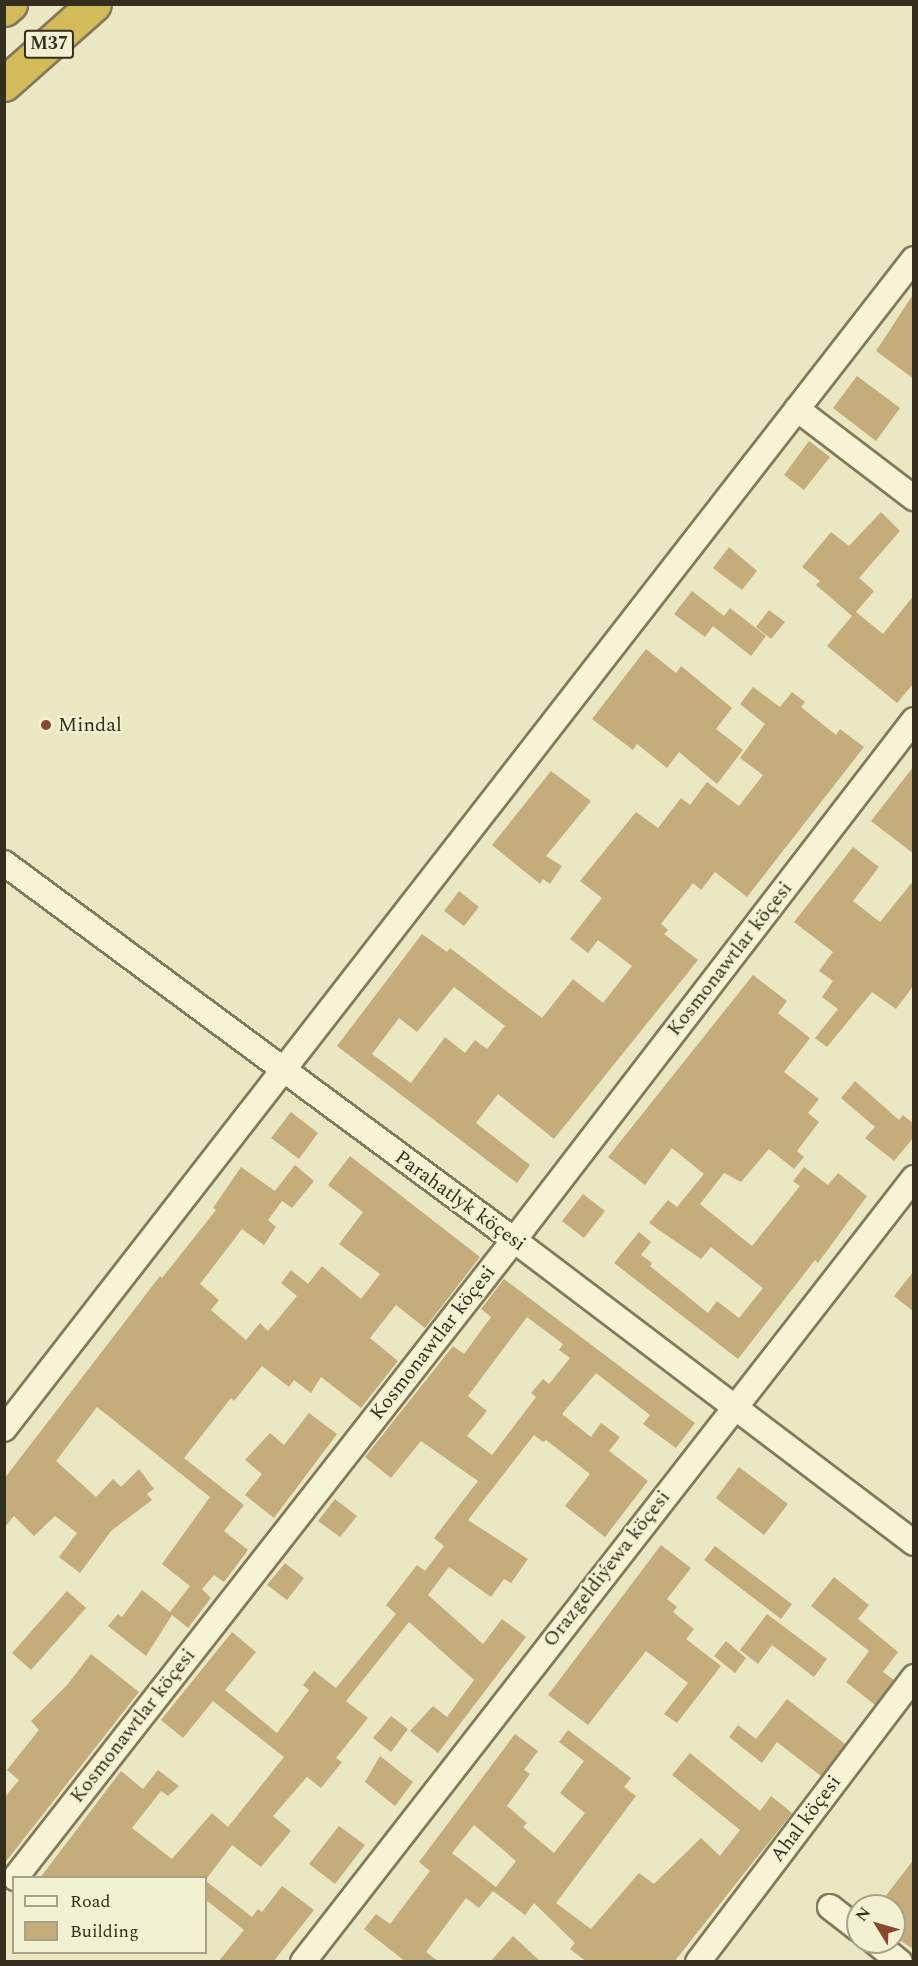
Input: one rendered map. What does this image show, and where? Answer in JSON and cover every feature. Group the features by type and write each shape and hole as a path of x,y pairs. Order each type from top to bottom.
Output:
{"highway":[{"name":"M37","path":"4,9 10,4"},
{"name":"M37","path":"4,84 94,4"}],"street":[{"path":"4,1429 914,259"},
{"path":"797,409 914,498"},
{"name":"Kosmonawtlar köçesi","path":"16,1876 514,1240 914,720"},
{"name":"Parahatlyk köçesi","path":"4,863 514,1240 914,1543"},
{"name":"Orazgeldiýewa köçesi","path":"303,1962 914,1178"},
{"name":"Ahal köçesi","path":"698,1962 914,1677"},
{"path":"830,1907 846,1920"}],"building":[{"path":"914,293 914,379 876,351"},
{"path":"857,376 900,408 876,441 833,408"},
{"path":"809,441 830,457 804,490 784,475"},
{"path":"881,512 900,531 859,578 874,591 856,612 883,634 914,595 914,683 897,703 827,646 852,616 816,585 820,581 802,567 831,532 849,546"},
{"path":"729,547 757,571 742,590 713,568"},
{"path":"692,591 724,616 730,608 766,636 751,656 713,626 705,637 674,614"},
{"path":"769,610 785,622 771,639 756,627"},
{"path":"646,649 676,673 681,666 732,708 716,729 743,750 717,784 679,752 667,768 637,744 633,750 592,719"},
{"path":"753,687 780,707 792,692 805,702 801,707 836,735 840,729 864,747 747,897 715,872 701,890 693,883 661,924 668,930 664,934 698,960 554,1139 498,1094 476,1123 530,1165 517,1183 337,1046 422,934 447,952 450,948 542,1018 573,979 603,1003 632,966 598,940 588,953 570,939 602,898 580,881 636,812 658,828 681,798 690,805 707,782 739,806 763,775 740,758 765,724 740,704","holes":["454,987 505,1026 487,1049 475,1040 465,1053 445,1037 411,1083 372,1054 399,1018 417,1032"]},
{"path":"914,766 914,854 871,821"},
{"path":"551,771 591,801 546,856 562,866 550,884 543,879 540,884 492,845"},
{"path":"853,847 879,867 853,901 880,922 914,880 914,985 896,1009 872,992 827,1047 815,1038 838,1009 822,997 833,981 819,971 833,952 794,922"},
{"path":"459,891 479,907 464,926 444,911"},
{"path":"753,975 787,1001 778,1013 810,1038 784,1072 819,1099 808,1113 819,1122 797,1151 804,1157 794,1169 769,1149 741,1182 724,1173 700,1204 752,1246 800,1186 793,1181 804,1167 828,1185 838,1173 867,1196 818,1263 815,1260 738,1359 614,1263 639,1232 651,1242 641,1255 652,1263 650,1266 708,1313 717,1301 739,1318 763,1288 711,1247 701,1259 649,1223 668,1200 677,1207 704,1174 672,1148 645,1185 608,1157"},
{"path":"855,1081 899,1120 903,1115 914,1124 914,1137 894,1161 865,1138 875,1127 841,1098"},
{"path":"291,1112 318,1133 299,1159 271,1138"},
{"path":"350,1156 480,1257 425,1328 396,1305 370,1338 398,1361 361,1408 321,1377 311,1393 294,1380 289,1387 262,1366 234,1401 231,1398 184,1458 244,1505 224,1531 248,1550 224,1582 214,1575 202,1589 211,1598 188,1628 172,1615 146,1656 108,1626 118,1614 122,1617 142,1590 170,1612 190,1586 162,1564 210,1497 97,1407 56,1461 96,1497 113,1479 121,1487 139,1469 154,1489 147,1494 152,1500 111,1531 80,1573 59,1557 77,1533 55,1516 34,1536 14,1516 4,1528 4,1479 160,1276 162,1278 216,1210 213,1208 241,1167 275,1191 295,1165 314,1181 292,1208 282,1201 268,1220 276,1227 264,1245 242,1229 200,1284 219,1300 211,1310 246,1340 260,1323 268,1331 297,1296 281,1283 291,1270 308,1284 322,1266 361,1299 380,1274 339,1244 363,1212 328,1185"},
{"path":"583,1194 605,1211 584,1238 562,1221"},
{"path":"914,1271 914,1312 894,1296"},
{"path":"504,1279 695,1423 676,1448 643,1424 650,1415 596,1373 562,1414 591,1437 601,1423 620,1437 609,1451 648,1481 605,1537 565,1506 590,1474 546,1440 543,1442 534,1435 468,1520 528,1559 511,1583 504,1579 491,1597 449,1567 428,1595 483,1644 502,1619 526,1637 438,1753 410,1731 433,1706 447,1717 474,1680 409,1622 346,1701 368,1718 336,1758 342,1762 321,1788 307,1777 273,1816 291,1831 261,1867 232,1845 207,1878 207,1876 42,1876 121,1771 143,1789 158,1770 179,1786 168,1796 161,1791 132,1828 172,1859 212,1813 228,1827 284,1757 213,1701 183,1738 161,1720 232,1632 256,1652 225,1690 277,1733 309,1690 303,1685 314,1671 336,1688 396,1614 386,1605 417,1565 425,1571 444,1546 434,1538 478,1481 421,1441 391,1478 365,1457 453,1346 464,1354 491,1317 481,1309","holes":["527,1317 563,1344 559,1350 570,1358 549,1384 543,1379 531,1393 536,1397 492,1455 467,1436 487,1411 468,1396"]},
{"path":"309,1413 337,1434 274,1518 245,1495 262,1474 245,1460 270,1433 284,1445"},
{"path":"739,1467 788,1504 764,1535 716,1498"},
{"path":"335,1499 357,1516 340,1537 318,1521"},
{"path":"661,1545 691,1568 667,1599 677,1607 673,1612 694,1629 686,1639 721,1666 677,1723 664,1714 688,1683 646,1651 588,1725 548,1695"},
{"path":"715,1546 792,1604 781,1619 704,1560"},
{"path":"285,1563 304,1578 287,1600 267,1585"},
{"path":"834,1577 869,1605 858,1619 898,1652 883,1672 894,1680 875,1705 846,1682 869,1651 811,1606"},
{"path":"67,1591 86,1608 31,1670 12,1653"},
{"path":"767,1614 827,1659 814,1677 772,1645 758,1664 740,1650"},
{"path":"726,1641 746,1658 735,1673 714,1656"},
{"path":"91,1654 139,1692 4,1864 4,1798 19,1780 7,1770 39,1730 31,1721 67,1685"},
{"path":"787,1699 845,1744 821,1776 777,1742 762,1763 729,1737 738,1725 756,1739"},
{"path":"391,1716 408,1729 391,1752 373,1738"},
{"path":"568,1730 631,1778 624,1787 636,1796 556,1903 591,1929 639,1873 654,1884 701,1838 720,1856 740,1830 672,1775 690,1753 760,1811 771,1796 792,1813 674,1962 587,1962 570,1949 575,1943 534,1903 525,1915 493,1891 479,1908 466,1898 426,1952 439,1962 406,1962 364,1929 376,1914 390,1924 430,1871 419,1862 515,1734 538,1751 524,1770 530,1774 507,1806 527,1823 523,1827 554,1853 585,1813 560,1793 584,1761 559,1742","holes":["474,1825 516,1861 496,1887 452,1853"]},
{"path":"380,1756 413,1782 395,1806 365,1782"},
{"path":"339,1826 365,1845 335,1884 309,1864"},
{"path":"914,1859 914,1950 906,1944 906,1894 887,1894"},
{"path":"207,1882 252,1917 258,1909 262,1912 282,1886 314,1910 273,1962 218,1962 244,1930 207,1901"},
{"path":"513,1936 541,1962 490,1962"}],"place":[{"name":"Mindal","path":"46,725"}]}
